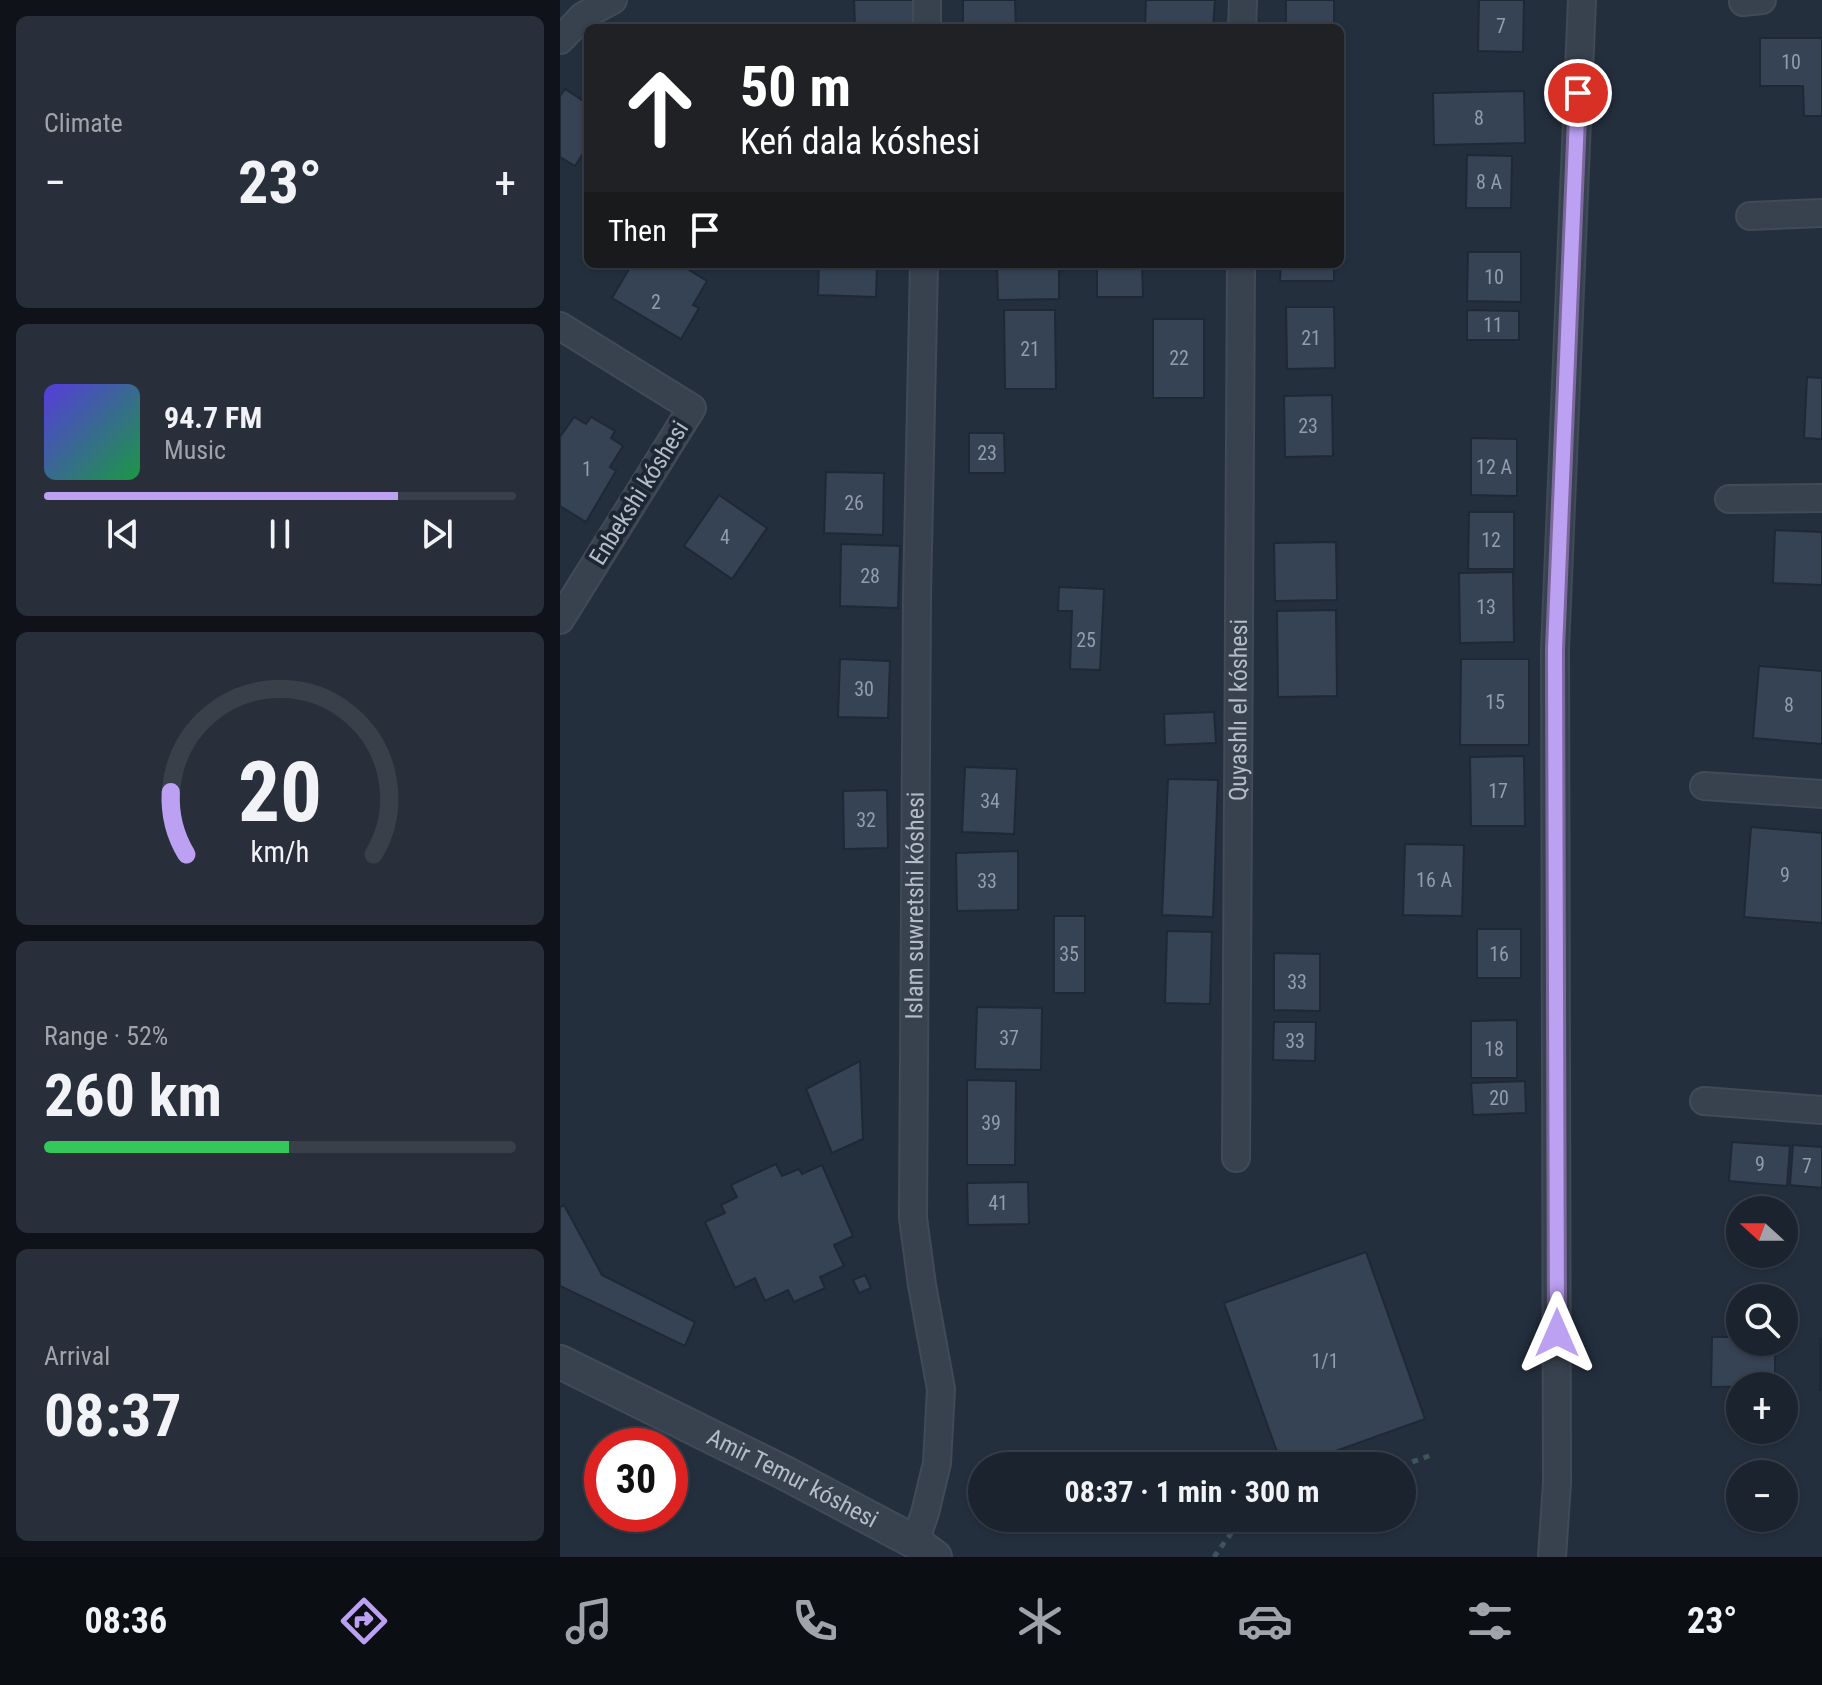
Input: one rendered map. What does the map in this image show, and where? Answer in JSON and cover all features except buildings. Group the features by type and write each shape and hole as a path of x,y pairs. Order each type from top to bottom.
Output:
{"street":[{"path":"560,40 583,16 613,0"},
{"path":"927,0 927,24"},
{"path":"1242,24 1243,0"},
{"path":"1552,1557 1557,1483 1555,649 1582,0"},
{"path":"1750,216 1822,213"},
{"name":"Islam suwretshi kóshesi","path":"924,268 917,594 913,1218 941,1389 937,1463 925,1513 925,1550"},
{"name":"Quyashlı el kóshesi","path":"1236,1158 1241,268"},
{"name":"Enbekshi kóshesi","path":"560,326 692,408 560,620"},
{"path":"1729,499 1822,498"},
{"path":"1704,786 1822,794"},
{"path":"1704,1101 1822,1110"},
{"name":"Amir Temur kóshesi","path":"560,1362 785,1473 925,1550"}],"path":[{"path":"1416,1461 1434,1454"},
{"path":"1214,1557 1232,1532"}],"route":[{"path":"1557,1333 1555,649 1578,93"}]}
